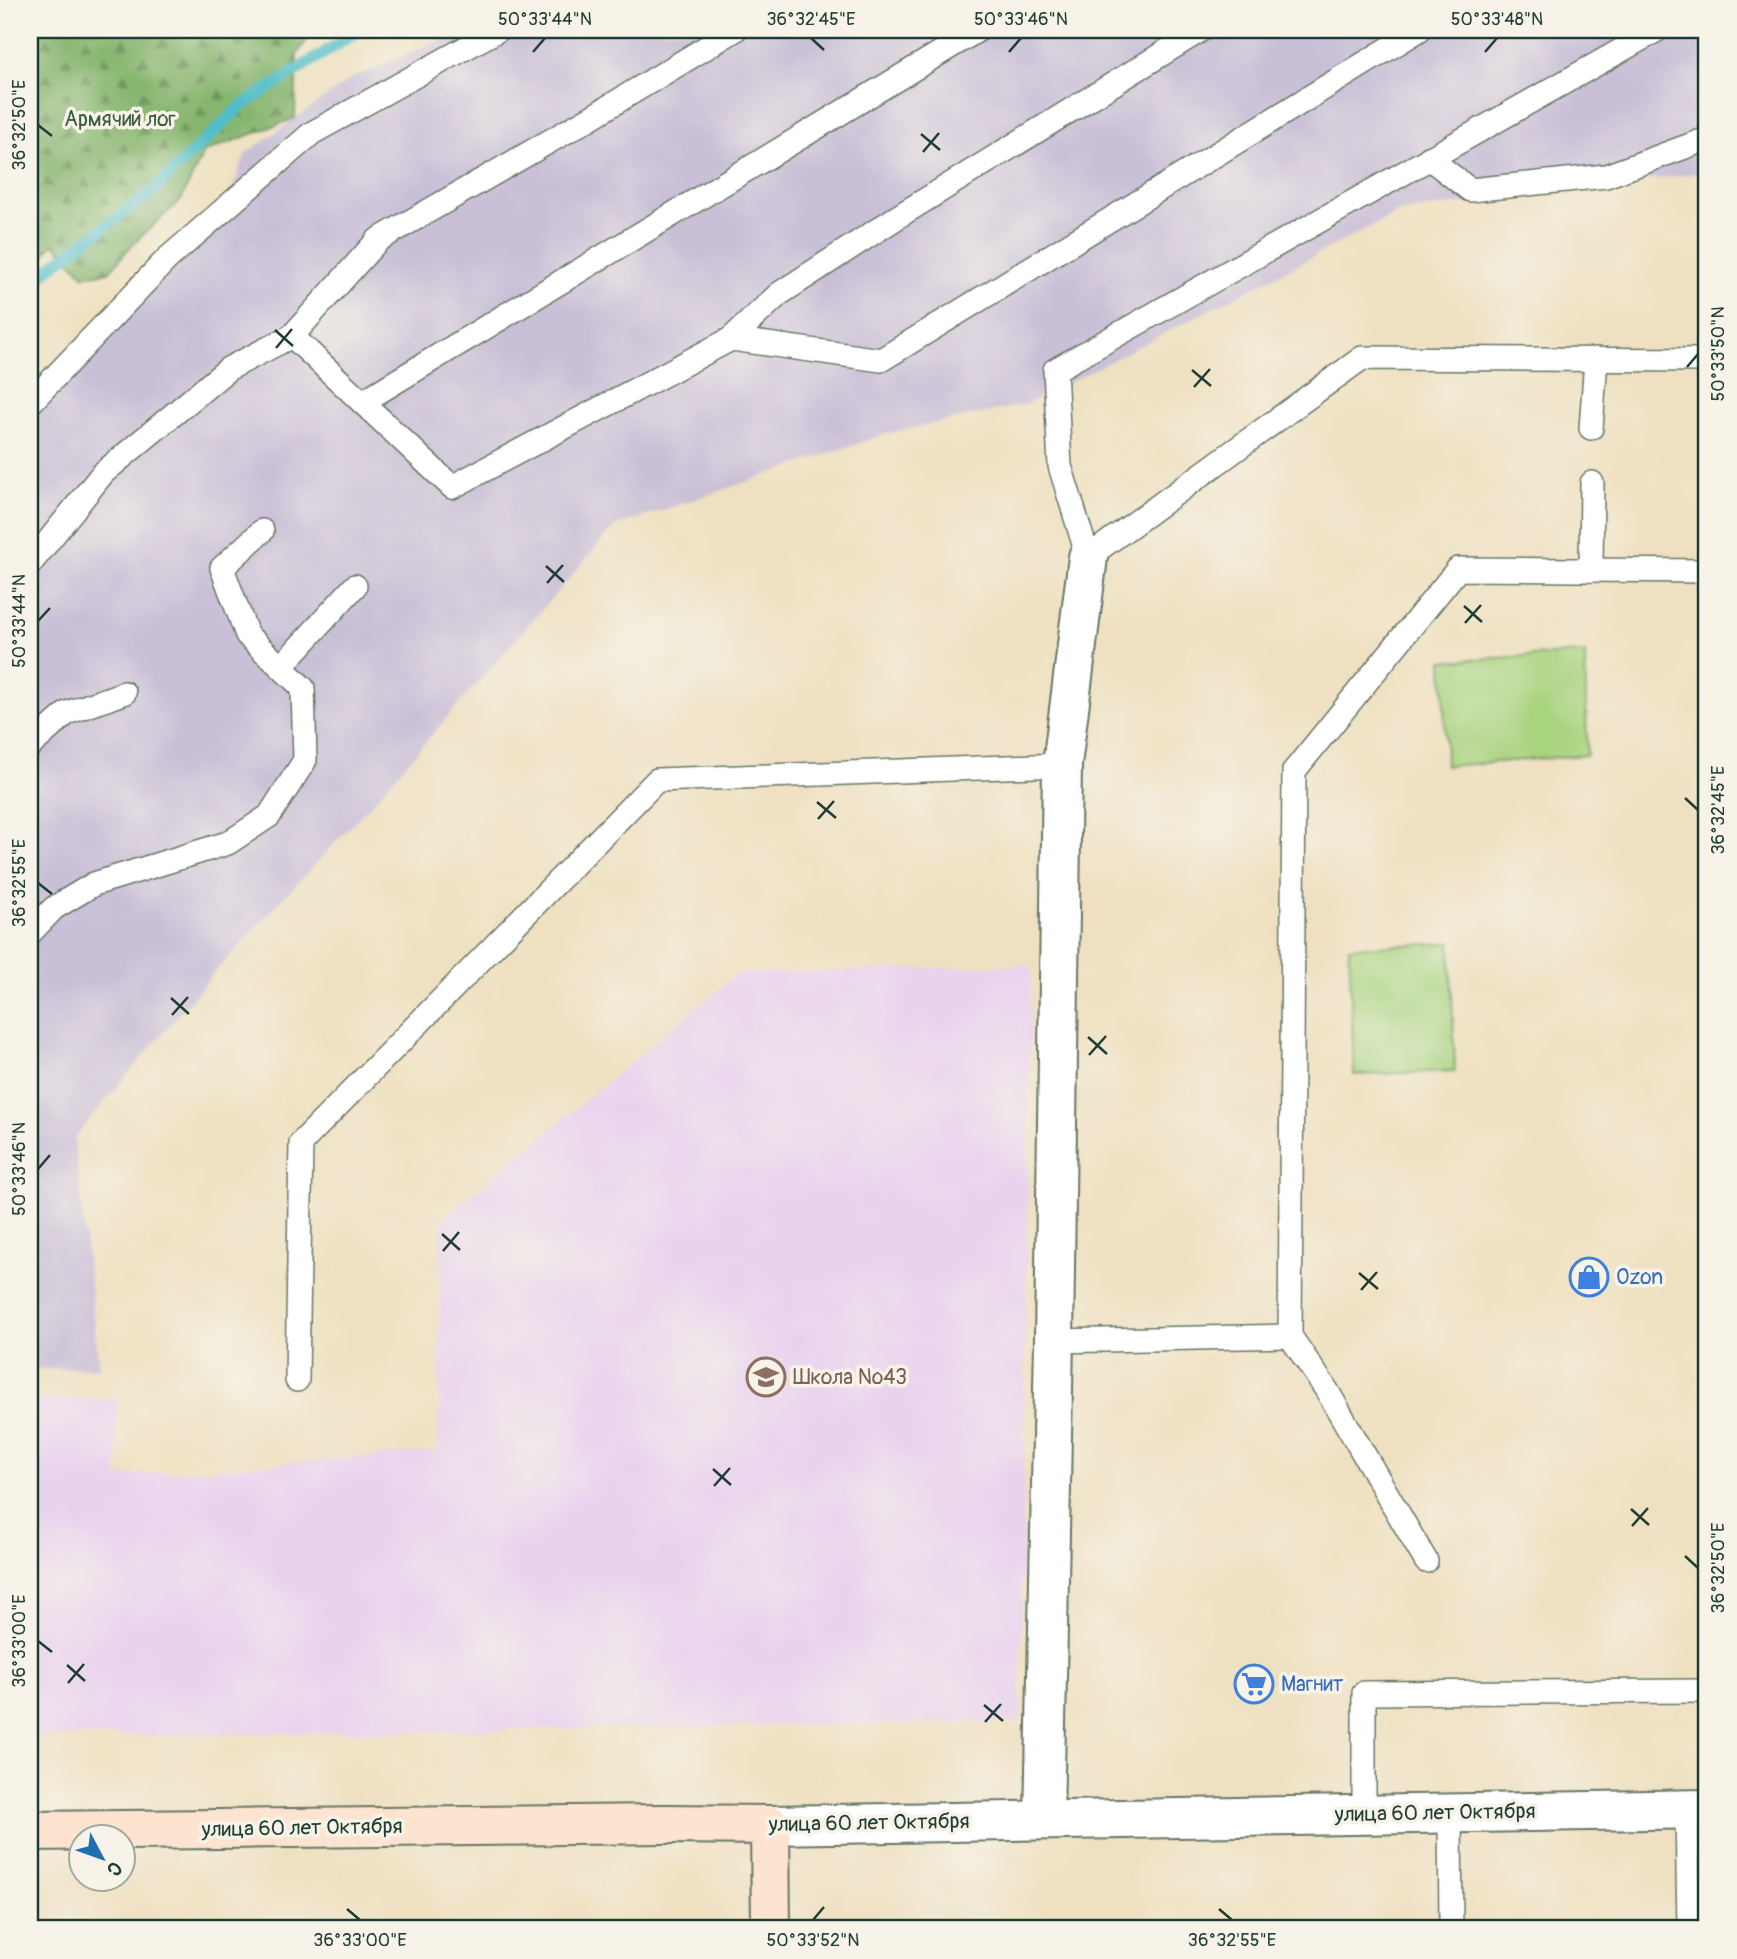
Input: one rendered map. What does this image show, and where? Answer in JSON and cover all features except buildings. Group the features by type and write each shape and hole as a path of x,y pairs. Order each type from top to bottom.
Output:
{"street":[{"path":"1044,1820 1062,765 1088,557"},
{"name":"улица 60 лет Октября","path":"30,1831 770,1825 1697,1810"},
{"path":"770,1825 771,1929"}],"lane":[{"path":"30,403 167,259 312,133 498,30"},
{"path":"30,564 103,473 228,369 292,336 378,240 590,118 735,30"},
{"path":"362,402 978,30"},
{"path":"292,336 452,487 731,339 779,294 899,216 1201,30"},
{"path":"731,339 881,360 1419,30"},
{"path":"1657,30 1055,370 1060,466 1088,557 1362,358 1707,360"},
{"path":"1429,158 1470,190 1606,176 1707,139"},
{"path":"1591,428 1596,359"},
{"path":"1591,570 1592,483"},
{"path":"30,933 54,908 94,884 228,843 269,816 305,760 303,688 247,635 222,568 262,531"},
{"path":"1426,1562 1326,1389 1290,1336 1294,771 1458,569 1707,571"},
{"path":"281,667 355,586"},
{"path":"30,746 67,713 124,693"},
{"path":"297,1380 301,1143 657,780 1062,765"},
{"path":"1054,1341 1290,1336"},
{"path":"1364,1814 1364,1693 1707,1691"},
{"path":"1689,1929 1697,1810"},
{"path":"1450,1813 1451,1929"}],"shaded area":[{"path":"463,30 1707,30 1707,172 1399,212 1027,404 889,433 614,527 373,802 212,975 74,1138 99,1368 30,1369 30,400 220,224 245,154 354,77"},
{"path":"1031,965 1020,1722 30,1737 30,1400 118,1399 117,1476 438,1451 441,1220 737,974"}],"green space":[{"name":"Армячий лог","path":"30,30 314,30 297,54 295,118 204,152 181,200 131,246 109,272 84,276 54,243 30,278"},
{"path":"1585,653 1587,755 1446,766 1443,661"},
{"path":"1450,943 1455,1071 1354,1075 1349,947"}],"waterway":[{"path":"30,287 47,270 153,191 241,106 360,30"}],"place":[{"name":"Ozon","path":"1589,1277"},
{"name":"Школа №43","path":"766,1377"},
{"name":"Магнит","path":"1254,1684"}]}
